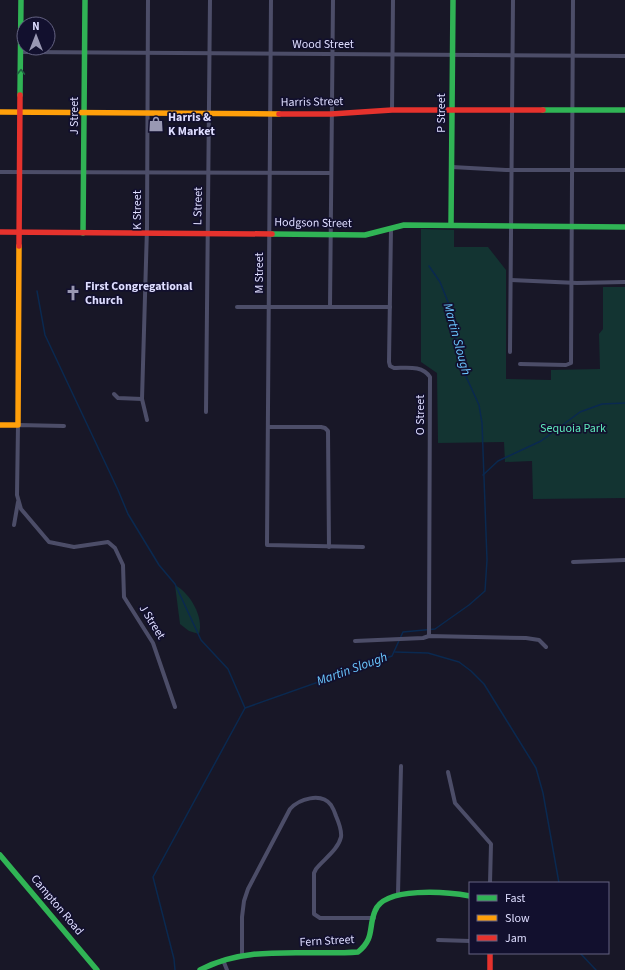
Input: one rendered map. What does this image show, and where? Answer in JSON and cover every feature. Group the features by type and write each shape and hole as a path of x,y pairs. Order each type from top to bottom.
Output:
{"street":[{"path":"21,0 21,16"},
{"name":"J Street","path":"83,233 86,0"},
{"name":"K Street","path":"147,420 142,399 147,233 148,0"},
{"name":"L Street","path":"206,412 210,0"},
{"name":"M Street","path":"271,0 267,545 329,547"},
{"path":"330,307 333,0"},
{"path":"392,110 393,0"},
{"name":"P Street","path":"451,225 453,0"},
{"path":"510,352 513,0"},
{"path":"520,364 566,365 571,362 573,0"},
{"name":"Wood Street","path":"56,53 625,56"},
{"path":"14,525 18,502 21,56"},
{"path":"3,112 14,110 17,106 20,91"},
{"name":"Harris Street","path":"3,112 332,114 392,110 625,110"},
{"path":"452,167 512,170 625,170"},
{"path":"0,172 331,173"},
{"name":"Hodgson Street","path":"0,232 365,235 404,225 625,227"},
{"name":"O Street","path":"391,228 390,366 394,368 419,368 426,371 430,377 429,636"},
{"path":"511,280 625,282"},
{"path":"237,307 390,307"},
{"path":"114,394 118,398 142,399"},
{"path":"0,425 64,426"},
{"path":"268,426 325,428 329,435 329,547 363,547"},
{"name":"J Street","path":"18,502 21,509 49,542 74,547 108,542 115,548 123,565 124,597 153,643 175,707"},
{"path":"573,562 625,560"},
{"path":"355,641 423,638 429,636 526,638 539,640 546,647"},
{"path":"398,894 401,766"},
{"path":"448,772 455,803 491,844 490,882"},
{"path":"242,956 242,916 248,889 290,809 300,801 315,798 328,802 332,806 341,828 341,837 338,845 314,873 314,914 320,918 374,918"},
{"name":"Campton Road","path":"0,855 97,970"},
{"name":"Fern Street","path":"200,970 223,960 242,956 358,952 364,948 370,940 374,918 379,903 387,897 398,894 469,896"},
{"path":"438,940 469,941"},
{"path":"490,954 490,970"},
{"path":"223,960 227,970"}],"green space":[{"name":"Sequoia Park","path":"421,229 454,230 454,247 488,247 506,270 506,379 551,380 551,370 600,369 599,334 603,329 603,287 625,287 625,498 533,499 532,461 505,462 504,442 438,443 437,373 421,362"},
{"path":"175,585 191,600 198,613 200,627 199,634 189,631 180,624"}],"waterway":[{"name":"Martin Slough","path":"175,970 174,959 153,877 245,708 392,656 403,632 435,629 469,605 485,591 487,560 482,423 479,405 464,372 448,302 440,282 429,266"},
{"path":"37,291 45,335 128,514 159,565 175,584 201,640 228,669 245,708"},
{"path":"483,475 498,461 541,441 580,412 602,404 625,403"},
{"path":"395,652 428,653 459,662 484,684 536,768 543,793 559,882"},
{"path":"581,954 596,970"}],"traffic: fast":[{"path":"20,95 21,0"},
{"path":"83,233 85,0"},
{"path":"451,225 453,0"},
{"path":"543,110 625,110"},
{"path":"272,234 365,235 404,225 625,227"},
{"path":"0,855 97,970"},
{"path":"200,970 219,962 258,954 358,952 367,942 375,911 381,903 403,894 433,892 469,896"}],"traffic: slow":[{"path":"0,112 279,114"},
{"path":"0,425 18,425 19,246"}],"traffic: jam":[{"path":"19,246 20,95"},
{"path":"279,114 331,114 392,110 543,110"},
{"path":"0,232 272,234"},
{"path":"490,954 490,970"}],"place":[{"name":"Harris & K Market","path":"156,124"},
{"name":"First Congregational Church","path":"73,293"}]}
